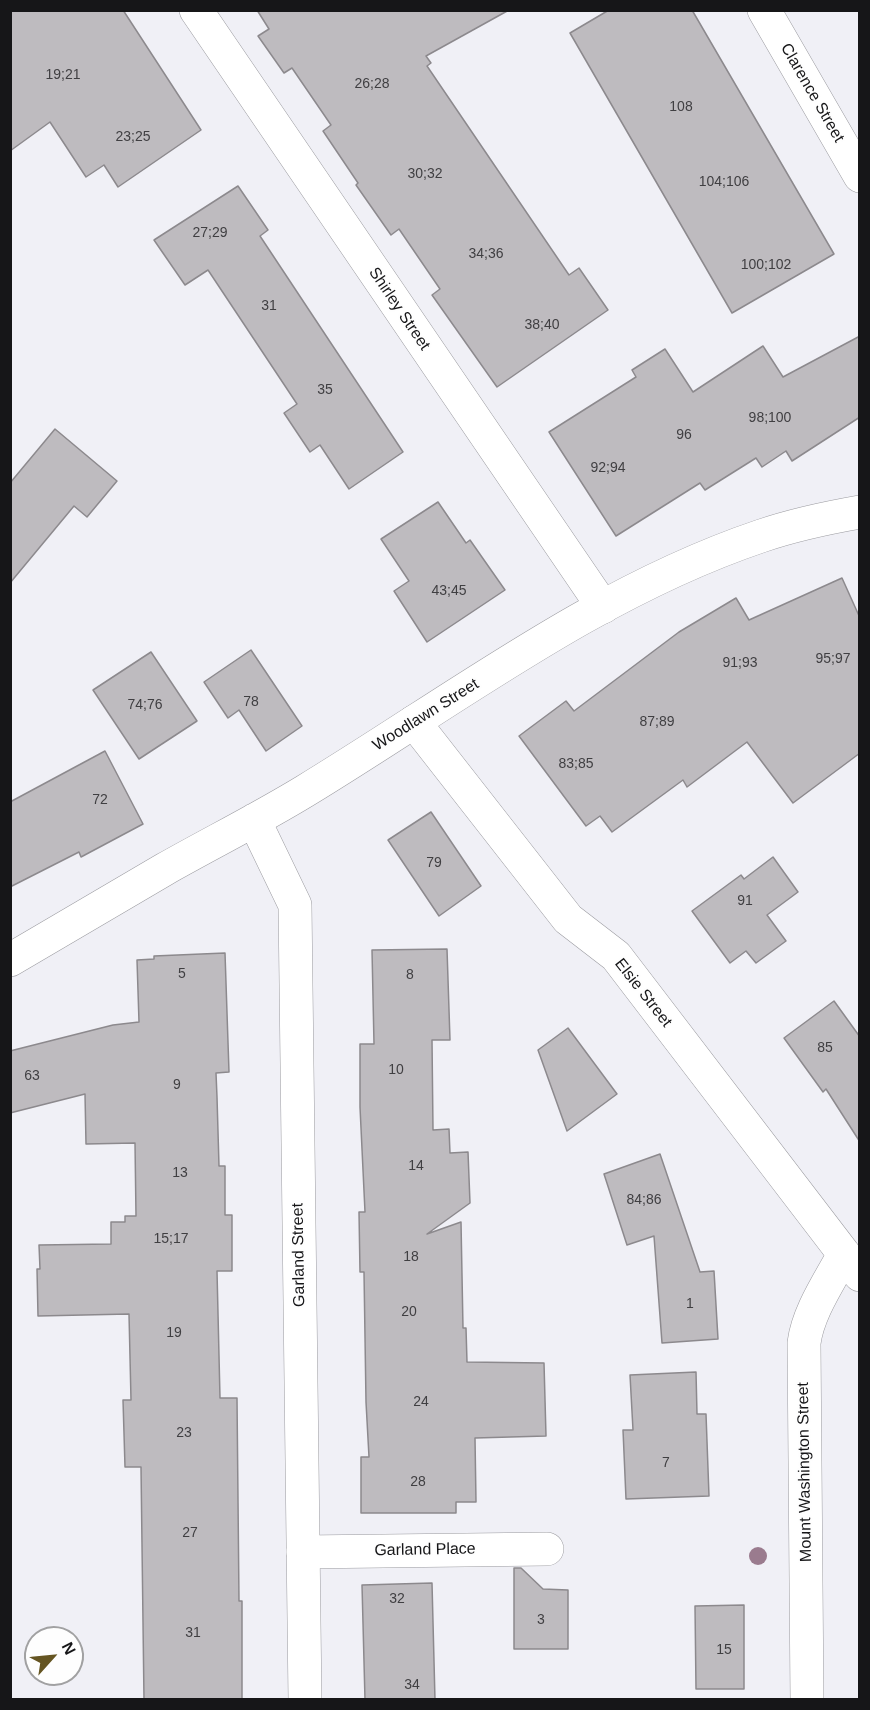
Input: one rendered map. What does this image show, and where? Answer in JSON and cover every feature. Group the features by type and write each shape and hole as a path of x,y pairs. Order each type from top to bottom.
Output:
{"street":[{"name":"Shirley Street","path":"196,10 603,607"},
{"name":"Clarence Street","path":"764,10 860,176"},
{"name":"Woodlawn Street","path":"10,960 304,792 603,607 679,570 761,536 831,517 860,512"},
{"name":"Elsie Street","path":"414,722 568,919 616,956 852,1264"},
{"name":"Garland Street","path":"254,820 295,905 305,1700"},
{"name":"Mount Washington Street","path":"807,1700 804,1343 813,1314 852,1264"},
{"name":"Garland Place","path":"303,1552 547,1549"}],"building":[{"path":"10,10 123,10 201,130 118,187 104,165 86,177 50,122 10,151"},
{"path":"257,10 509,10 426,56 431,63 427,66 569,275 579,268 608,310 497,387 432,295 440,289 399,229 391,235 356,185 358,183 323,131 331,125 292,68 284,73 258,36 269,29"},
{"path":"609,10 692,10 834,254 732,313 570,33"},
{"path":"238,186 268,230 260,236 403,452 349,489 320,445 310,452 284,413 297,404 208,270 185,285 154,240"},
{"path":"860,336 860,417 792,461 786,451 762,467 756,458 705,490 700,483 616,536 549,432 636,377 632,370 665,349 693,392 763,346 783,377"},
{"path":"55,429 117,481 87,517 74,506 10,583 10,483"},
{"path":"438,502 466,543 470,540 505,590 427,642 394,591 409,581 381,539"},
{"path":"842,578 860,618 860,753 793,803 747,742 687,787 683,780 612,832 600,816 586,826 519,736 566,701 574,711 679,632 736,598 749,620"},
{"path":"251,650 302,726 266,751 239,710 228,718 204,682"},
{"path":"151,652 197,721 139,759 93,690"},
{"path":"105,751 143,824 81,857 79,852 10,887 10,802"},
{"path":"431,812 481,886 439,916 388,840"},
{"path":"773,857 798,892 767,915 786,941 756,963 746,951 730,963 692,911 741,875 744,879"},
{"path":"447,949 450,1040 432,1040 433,1130 449,1129 450,1153 468,1152 470,1203 427,1234 461,1222 463,1328 466,1328 467,1362 544,1363 546,1436 475,1438 476,1502 456,1502 456,1513 361,1513 361,1457 369,1457 364,1272 360,1272 359,1212 365,1212 360,1107 360,1044 374,1044 372,950"},
{"path":"225,953 229,1072 216,1073 219,1166 225,1166 225,1215 232,1215 232,1271 217,1271 220,1398 237,1398 242,1700 144,1700 141,1467 125,1467 123,1400 131,1400 129,1314 38,1316 37,1269 40,1269 39,1245 111,1244 111,1222 125,1222 125,1216 136,1216 135,1143 86,1144 85,1094 10,1113 10,1051 113,1025 139,1022 137,960 154,959 154,956"},
{"path":"834,1001 860,1037 860,1142 826,1089 823,1092 784,1038"},
{"path":"568,1028 617,1094 567,1131 538,1050"},
{"path":"660,1154 700,1272 714,1271 718,1339 662,1343 654,1236 627,1245 604,1174"},
{"path":"696,1372 697,1414 706,1414 709,1496 626,1499 623,1430 633,1430 630,1375"},
{"path":"514,1568 521,1568 543,1589 568,1590 568,1649 514,1649"},
{"path":"432,1583 435,1700 365,1700 362,1585"},
{"path":"744,1605 744,1689 696,1689 695,1606"}]}
